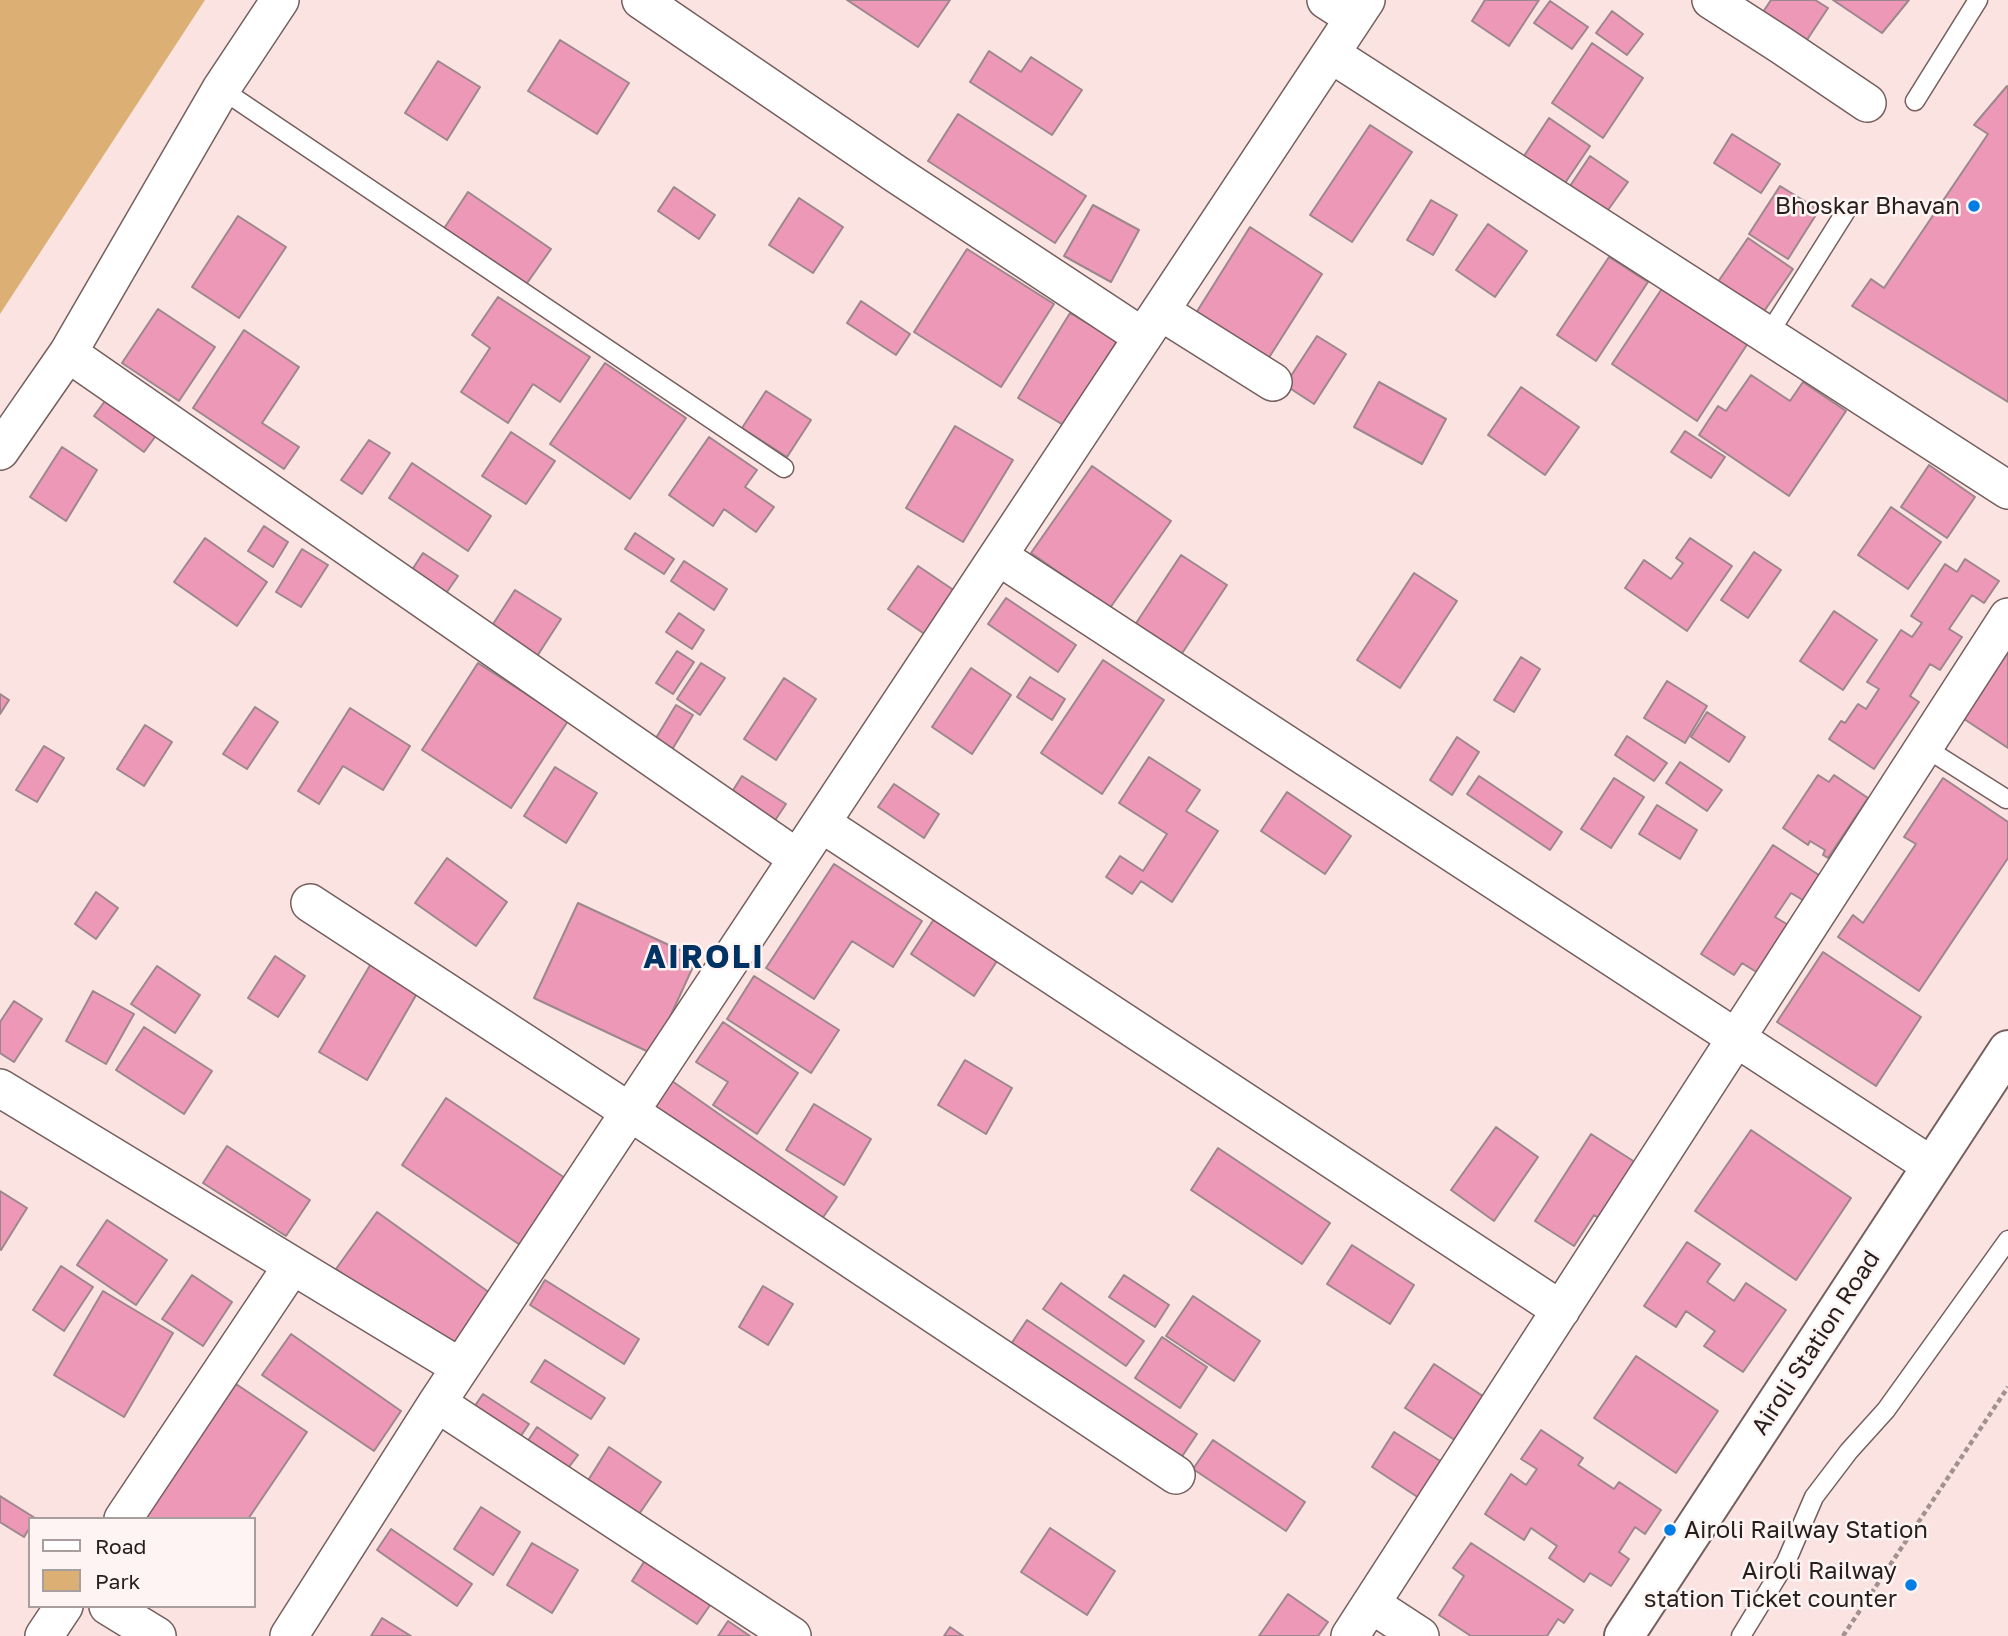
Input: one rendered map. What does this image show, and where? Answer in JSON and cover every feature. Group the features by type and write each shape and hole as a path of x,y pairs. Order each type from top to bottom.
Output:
{"street":[{"path":"0,451 68,353 221,89 280,0"},
{"path":"641,0 896,174 1152,324 1273,382"},
{"path":"1711,0 1867,103"},
{"path":"289,1636 460,1367 1331,54 1349,6"},
{"path":"1331,54 2008,490"},
{"path":"68,353 797,858"},
{"path":"998,556 1932,1166"},
{"path":"1350,1636 2008,617"},
{"path":"821,824 1561,1310"},
{"path":"310,904 630,1112 1176,1475"},
{"name":"Airoli Station Road","path":"1624,1636 2008,1050"},
{"path":"0,1088 460,1367"},
{"path":"124,1517 292,1266"},
{"path":"437,1402 792,1636"},
{"path":"1371,1604 1419,1636"},
{"path":"44,1636 63,1608"},
{"path":"111,1608 157,1636"}],"lane":[{"path":"1914,101 1978,0"},
{"path":"221,89 784,468"},
{"path":"1768,335 1846,211"},
{"path":"1924,747 2006,799"},
{"path":"1741,1636 1786,1562 1814,1497 1849,1451 1886,1410 2008,1240"}],"path":[{"path":"1843,1636 2008,1387"}],"green space":[{"path":"0,0 205,0 0,314"}],"building":[{"path":"847,0 950,0 918,47"},
{"path":"1485,0 1539,0 1509,46 1472,21"},
{"path":"1771,0 1815,0 1828,8 1799,52 1755,24"},
{"path":"1833,0 1909,0 1882,33"},
{"path":"1550,1 1588,27 1572,49 1534,23"},
{"path":"1612,11 1643,34 1627,55 1596,33"},
{"path":"560,40 629,83 597,134 528,91"},
{"path":"1592,43 1643,78 1603,138 1552,103"},
{"path":"989,51 1021,72 1031,57 1082,90 1052,135 970,82"},
{"path":"438,61 480,87 447,140 405,113"},
{"name":"Bhoskar Bhavan","path":"2007,86 2008,402 1852,306 1871,279 1884,288 1988,134 1974,125"},
{"path":"958,114 1086,196 1055,243 928,161"},
{"path":"1549,118 1590,146 1563,186 1522,159"},
{"path":"1370,125 1412,152 1352,242 1310,215"},
{"path":"1732,134 1780,164 1761,193 1714,163"},
{"path":"1590,156 1628,182 1603,217 1566,192"},
{"path":"1780,186 1819,210 1788,259 1749,234"},
{"path":"674,187 715,215 699,239 658,211"},
{"path":"468,192 551,249 525,286 443,230"},
{"path":"799,198 843,227 813,273 769,245"},
{"path":"1431,200 1457,215 1433,255 1407,240"},
{"path":"1093,205 1139,230 1111,282 1064,256"},
{"path":"238,216 286,247 239,318 192,287"},
{"path":"1488,224 1527,251 1495,297 1456,270"},
{"path":"1250,227 1322,274 1263,367 1191,321"},
{"path":"1748,238 1793,269 1756,323 1711,292"},
{"path":"967,249 1054,304 1001,387 914,332"},
{"path":"1609,257 1648,282 1596,361 1557,335"},
{"path":"1667,281 1752,337 1697,421 1612,364"},
{"path":"498,297 590,357 560,402 533,384 508,423 461,392 490,348 472,335"},
{"path":"861,301 910,334 896,355 847,323"},
{"path":"158,309 215,347 179,401 122,363"},
{"path":"1070,313 1117,341 1065,426 1018,398"},
{"path":"244,330 299,367 262,423 299,447 284,469 193,408"},
{"path":"1317,336 1346,354 1314,404 1285,385"},
{"path":"605,363 686,418 630,499 550,444"},
{"path":"1751,375 1790,401 1803,382 1846,411 1789,496 1699,435 1718,406 1726,411"},
{"path":"1379,382 1446,419 1422,464 1354,427"},
{"path":"1521,387 1579,427 1545,475 1488,435"},
{"path":"113,390 163,426 144,452 94,416"},
{"path":"766,391 811,420 787,457 742,428"},
{"path":"955,426 1013,460 963,542 906,508"},
{"path":"1685,431 1725,457 1711,478 1671,452"},
{"path":"511,432 555,461 526,504 482,476"},
{"path":"709,437 757,470 745,487 774,507 756,532 724,509 713,526 669,495"},
{"path":"369,440 390,453 362,494 341,480"},
{"path":"62,447 97,470 66,521 30,497"},
{"path":"412,463 491,516 468,551 389,498"},
{"path":"1929,465 1975,497 1947,538 1901,507"},
{"path":"1092,466 1171,521 1110,608 1031,553"},
{"path":"1891,507 1941,542 1908,589 1858,555"},
{"path":"264,526 288,542 273,567 248,551"},
{"path":"635,533 674,559 664,574 625,549"},
{"path":"205,538 267,582 237,626 174,582"},
{"path":"1690,538 1732,566 1687,631 1625,588 1644,560 1671,579 1683,563 1676,558"},
{"path":"302,549 328,565 301,607 276,592"},
{"path":"1754,552 1781,570 1748,618 1721,600"},
{"path":"423,553 458,576 440,602 406,579"},
{"path":"1181,555 1227,585 1175,664 1129,634"},
{"path":"1965,559 1999,581 1984,603 1972,595 1949,629 1962,637 1940,670 1930,664 1910,696 1919,702 1874,769 1829,739 1841,721 1845,723 1858,704 1866,709 1879,689 1867,682 1901,630 1912,637 1922,623 1911,616 1945,564 1957,572"},
{"path":"684,561 727,589 714,610 671,581"},
{"path":"918,566 955,591 926,635 888,609"},
{"path":"1414,573 1457,601 1400,688 1357,660"},
{"path":"515,590 561,619 532,664 486,635"},
{"path":"1006,598 1076,645 1058,672 988,624"},
{"path":"1834,611 1877,640 1843,690 1800,661"},
{"path":"679,613 704,630 692,649 666,632"},
{"path":"2008,646 2008,748 1961,717"},
{"path":"677,651 694,662 673,694 656,683"},
{"path":"1521,657 1540,669 1514,712 1494,700"},
{"path":"1103,660 1164,700 1102,794 1041,753"},
{"path":"478,663 568,721 511,808 422,750"},
{"path":"701,663 725,678 700,715 677,699"},
{"path":"971,668 1011,695 972,754 932,727"},
{"path":"1030,677 1065,699 1052,720 1017,697"},
{"path":"784,678 816,699 776,760 744,739"},
{"path":"1667,681 1707,706 1685,743 1644,718"},
{"path":"0,694 9,700 0,714"},
{"path":"676,705 693,715 667,758 650,748"},
{"path":"255,707 278,722 247,769 223,754"},
{"path":"350,708 410,746 383,790 343,766 319,804 298,791"},
{"path":"1707,712 1745,737 1729,762 1691,737"},
{"path":"145,725 172,742 144,786 117,769"},
{"path":"1627,736 1667,763 1654,781 1615,755"},
{"path":"1457,737 1479,752 1452,795 1430,780"},
{"path":"44,746 64,758 37,802 16,790"},
{"path":"1149,757 1200,790 1186,811 1218,831 1172,902 1141,881 1132,894 1106,877 1120,856 1143,871 1167,834 1119,803"},
{"path":"1680,762 1722,790 1707,811 1666,783"},
{"path":"555,767 597,793 566,843 524,816"},
{"path":"1818,775 1829,782 1834,775 1868,798 1828,858 1823,855 1825,850 1810,841 1808,845 1783,828"},
{"path":"742,776 786,804 766,834 723,806"},
{"path":"1479,776 1562,832 1550,850 1467,794"},
{"path":"1614,778 1644,797 1611,848 1581,829"},
{"path":"1943,778 2008,822 2008,858 1919,991 1838,937 1853,915 1863,923 1916,844 1904,837"},
{"path":"894,784 939,814 924,838 878,807"},
{"path":"1287,792 1351,836 1325,874 1261,831"},
{"path":"1657,805 1697,830 1680,859 1639,834"},
{"path":"1773,845 1822,877 1806,902 1791,893 1775,917 1790,926 1758,973 1742,963 1734,975 1701,954"},
{"path":"447,858 507,902 476,946 415,903"},
{"path":"834,864 922,921 893,967 852,941 814,999 766,968"},
{"path":"96,892 118,908 96,939 75,924"},
{"path":"578,903 697,958 653,1054 534,998"},
{"path":"940,910 1003,952 974,996 911,954"},
{"path":"1823,952 1921,1017 1876,1086 1777,1022"},
{"path":"275,956 305,976 278,1017 248,998"},
{"path":"372,962 419,990 367,1080 319,1052"},
{"path":"157,966 200,995 175,1033 131,1004"},
{"path":"754,976 839,1030 811,1073 727,1019"},
{"path":"93,991 134,1014 106,1064 66,1041"},
{"path":"14,1001 42,1019 14,1062 0,1053 0,1022"},
{"path":"723,1022 798,1073 757,1134 713,1105 728,1082 696,1062"},
{"path":"144,1027 212,1071 184,1114 116,1070"},
{"path":"965,1060 1012,1088 986,1134 938,1105"},
{"path":"672,1081 837,1197 815,1229 650,1113"},
{"path":"446,1098 571,1182 526,1249 402,1165"},
{"path":"814,1104 871,1139 844,1185 786,1150"},
{"path":"1496,1127 1538,1157 1494,1221 1451,1190"},
{"path":"1751,1130 1851,1198 1796,1280 1695,1211"},
{"path":"1591,1134 1649,1171 1612,1227 1594,1215 1574,1246 1535,1221"},
{"path":"227,1146 310,1200 286,1236 203,1183"},
{"path":"1218,1148 1330,1223 1302,1264 1191,1190"},
{"path":"0,1191 27,1208 1,1250 0,1249"},
{"path":"377,1212 490,1293 449,1350 336,1269"},
{"path":"107,1220 167,1260 136,1305 77,1265"},
{"path":"1687,1242 1720,1264 1707,1282 1734,1301 1746,1283 1786,1310 1743,1372 1704,1346 1715,1331 1686,1311 1676,1327 1644,1306"},
{"path":"1352,1245 1414,1285 1390,1324 1327,1284"},
{"path":"61,1266 93,1287 64,1331 33,1310"},
{"path":"192,1275 232,1302 203,1346 162,1319"},
{"path":"1124,1275 1169,1305 1155,1327 1109,1297"},
{"path":"545,1280 639,1339 624,1364 530,1305"},
{"path":"1061,1283 1144,1341 1126,1366 1043,1309"},
{"path":"763,1286 793,1304 768,1345 739,1327"},
{"path":"103,1291 173,1333 124,1417 54,1375"},
{"path":"1193,1296 1260,1341 1234,1381 1166,1336"},
{"path":"1027,1320 1197,1434 1179,1461 1009,1347"},
{"path":"291,1334 401,1411 374,1451 262,1375"},
{"path":"1162,1337 1207,1367 1180,1408 1135,1378"},
{"path":"1636,1356 1718,1411 1676,1473 1594,1418"},
{"path":"545,1360 605,1398 591,1419 531,1382"},
{"path":"1434,1364 1492,1402 1464,1446 1405,1408"},
{"path":"236,1384 307,1432 249,1517 145,1517"},
{"path":"483,1394 529,1424 514,1446 468,1416"},
{"path":"537,1427 578,1455 563,1475 523,1448"},
{"path":"1541,1430 1583,1458 1578,1465 1614,1489 1619,1482 1661,1510 1645,1534 1635,1527 1619,1552 1629,1559 1611,1586 1590,1573 1584,1582 1549,1558 1557,1546 1531,1528 1524,1540 1485,1514 1511,1474 1526,1485 1537,1469 1521,1459"},
{"path":"1394,1432 1442,1462 1419,1498 1372,1467"},
{"path":"1213,1440 1305,1502 1286,1531 1193,1469"},
{"path":"609,1447 661,1482 633,1523 582,1490"},
{"path":"0,1496 33,1517 28,1517 28,1530 24,1537 0,1522"},
{"path":"481,1507 520,1532 493,1575 454,1549"},
{"path":"1050,1528 1115,1571 1087,1615 1021,1572"},
{"path":"391,1529 472,1584 457,1606 377,1550"},
{"path":"532,1543 578,1570 552,1613 507,1585"},
{"path":"1471,1543 1573,1610 1564,1623 1558,1619 1547,1636 1471,1636 1439,1615 1464,1576 1453,1568"},
{"path":"649,1554 715,1598 697,1624 632,1581"},
{"path":"1288,1594 1328,1622 1318,1636 1259,1636"},
{"path":"382,1618 411,1636 371,1636"},
{"path":"728,1621 750,1636 718,1636"},
{"path":"950,1627 963,1636 944,1636"}],"place":[{"name":"Bhoskar Bhavan","path":"1974,206"},
{"name":"Airoli Railway Station","path":"1670,1530"},
{"name":"Airoli Railway station Ticket counter","path":"1911,1585"}],"district":[{"name":"AIROLI","path":"704,958"}]}
